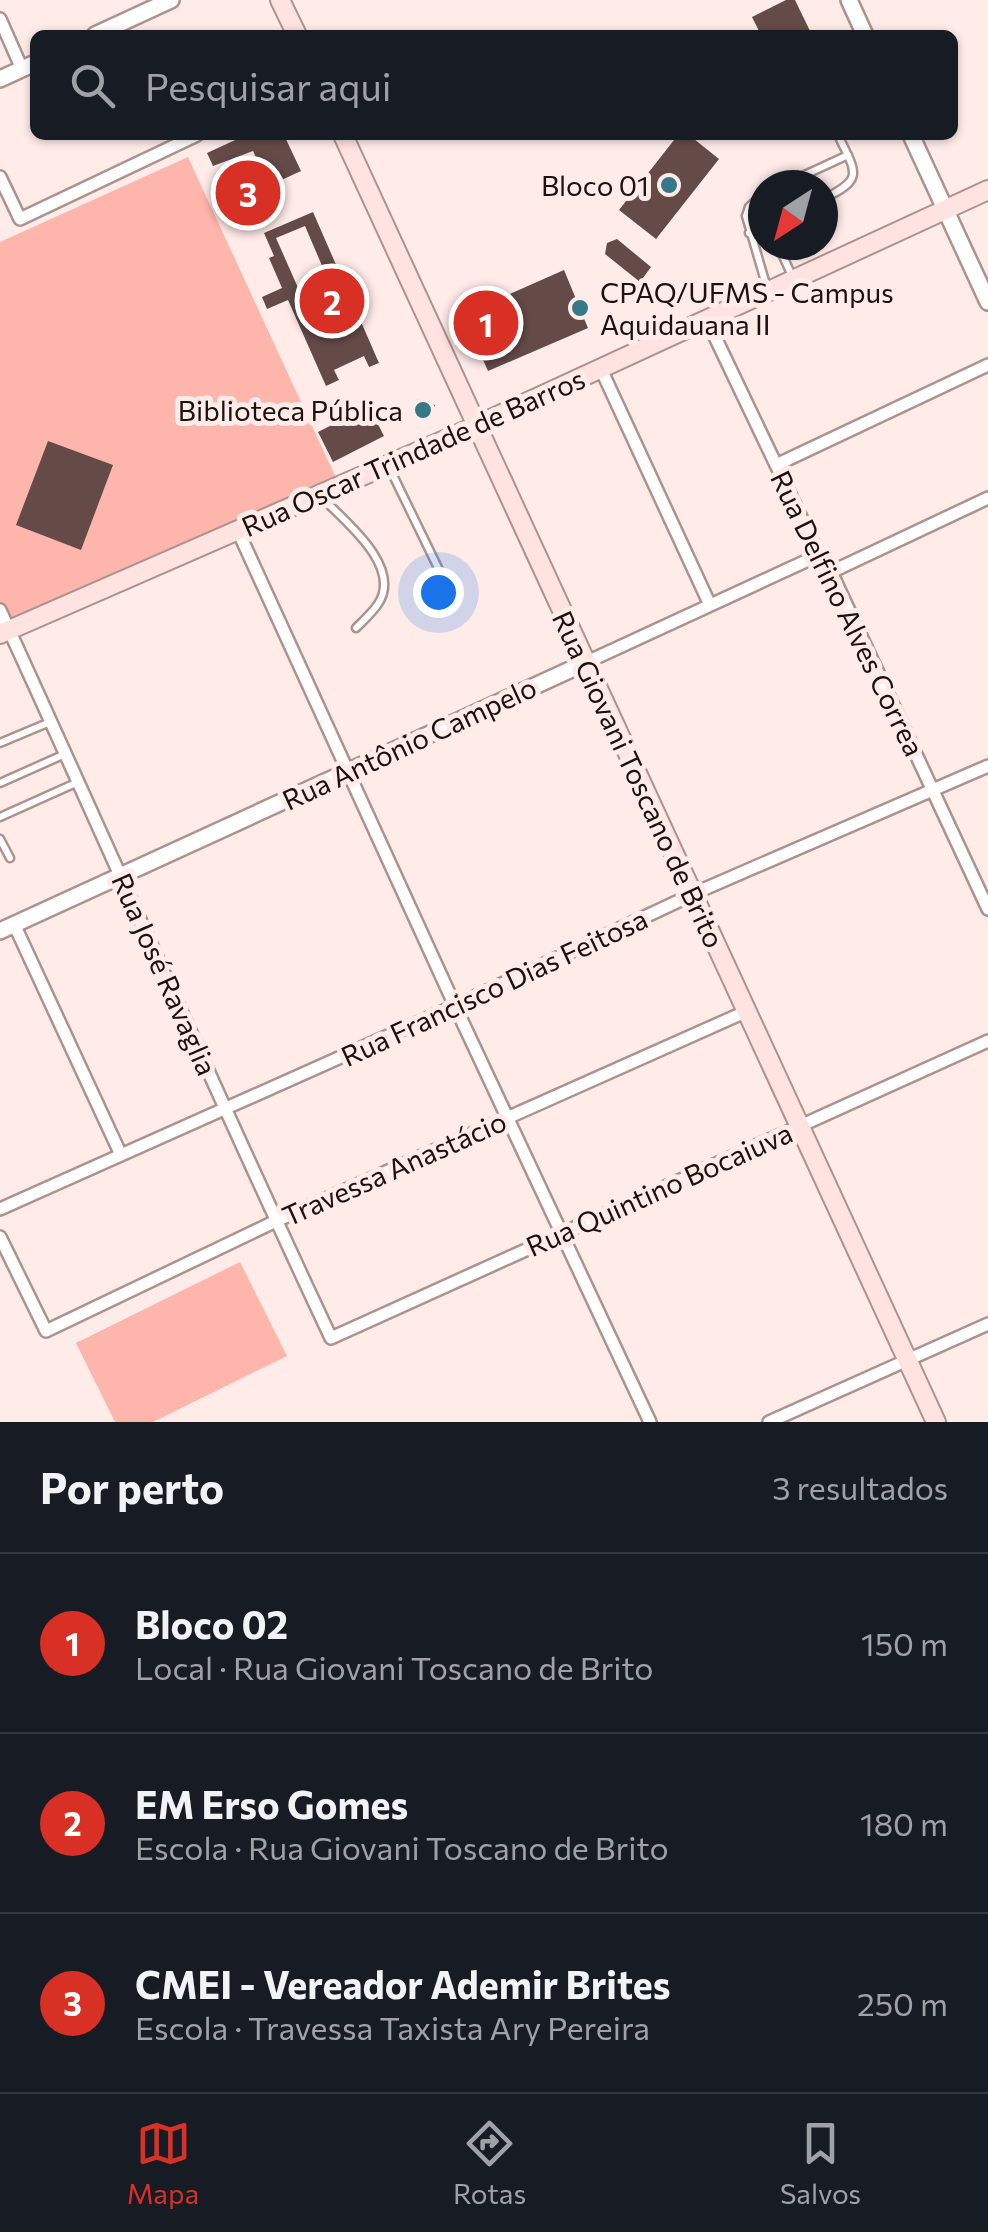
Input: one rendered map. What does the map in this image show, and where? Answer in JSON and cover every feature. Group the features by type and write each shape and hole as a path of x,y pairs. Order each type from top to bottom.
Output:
{"main road":[{"path":"280,0 294,30"},
{"name":"Rua Giovani Toscano de Brito","path":"345,140 936,1422"},
{"name":"Rua Oscar Trindade de Barros","path":"4,631 388,465 988,190"}],"street":[{"path":"103,30 139,7 170,0"},
{"path":"849,0 863,30"},
{"path":"0,18 29,66 0,79"},
{"path":"0,178 20,219 186,140"},
{"path":"913,140 988,302"},
{"name":"Rua Delfino Alves Correa","path":"706,318 819,555 831,572 988,909"},
{"path":"776,465 988,366"},
{"path":"600,368 710,605"},
{"path":"831,572 988,498"},
{"path":"238,531 650,1422"},
{"name":"Rua Antônio Campelo","path":"7,928 819,555"},
{"name":"Rua José Ravaglia","path":"0,610 4,631 51,721 223,1109 331,1338"},
{"name":"Rua Francisco Dias Feitosa","path":"4,1207 455,1006 692,895 988,766"},
{"path":"7,928 121,1155"},
{"name":"Travessa Anastácio","path":"0,1237 46,1331 276,1221 745,1012"},
{"name":"Rua Quintino Bocaiuva","path":"331,1338 988,1041"},
{"path":"0,1190 4,1207"},
{"path":"769,1422 988,1324"}],"lane":[{"path":"838,192 848,187 856,169 840,140"},
{"path":"816,170 848,155"},
{"path":"759,260 768,289"},
{"path":"785,260 793,278"},
{"path":"388,465 442,574"},
{"path":"318,494 371,548 383,572 380,603 356,628"},
{"path":"0,744 51,721"},
{"path":"0,783 66,754"},
{"path":"0,817 79,782"},
{"path":"0,840 10,858"}],"shaded area":[{"path":"188,157 337,480 9,629 0,609 0,242"},
{"path":"240,1262 287,1356 153,1422 115,1422 76,1343"}],"building":[{"path":"786,0 795,0 810,30 758,30 752,17"},
{"path":"235,140 286,140 301,171 245,197 238,184 263,173 253,151 213,166 207,153"},
{"name":"Bloco 01","path":"674,140 695,140 719,159 656,239 619,210"},
{"path":"313,212 379,363 369,367 364,356 334,370 339,380 326,386 288,300 267,309 262,297 282,288 269,258 274,256 264,233","holes":["305,226 335,296 307,308 276,238"]},
{"path":"617,239 651,267 640,282 605,254 607,243"},
{"path":"564,270 588,328 488,371 480,353 519,336 512,319 473,337 462,315"},
{"path":"418,399 435,405 430,419 412,413"},
{"path":"369,406 384,436 333,462 318,432"},
{"path":"48,441 113,465 81,550 16,525"}],"place":[{"name":"Bloco 01","path":"669,185"},
{"name":"CMEI - Vereador Ademir Brites","path":"248,193"},
{"name":"EM Erso Gomes","path":"332,301"},
{"name":"CPAQ/UFMS - Campus Aquidauana II","path":"580,308"},
{"name":"Bloco 02","path":"486,323"},
{"name":"Biblioteca Pública","path":"423,410"}]}
